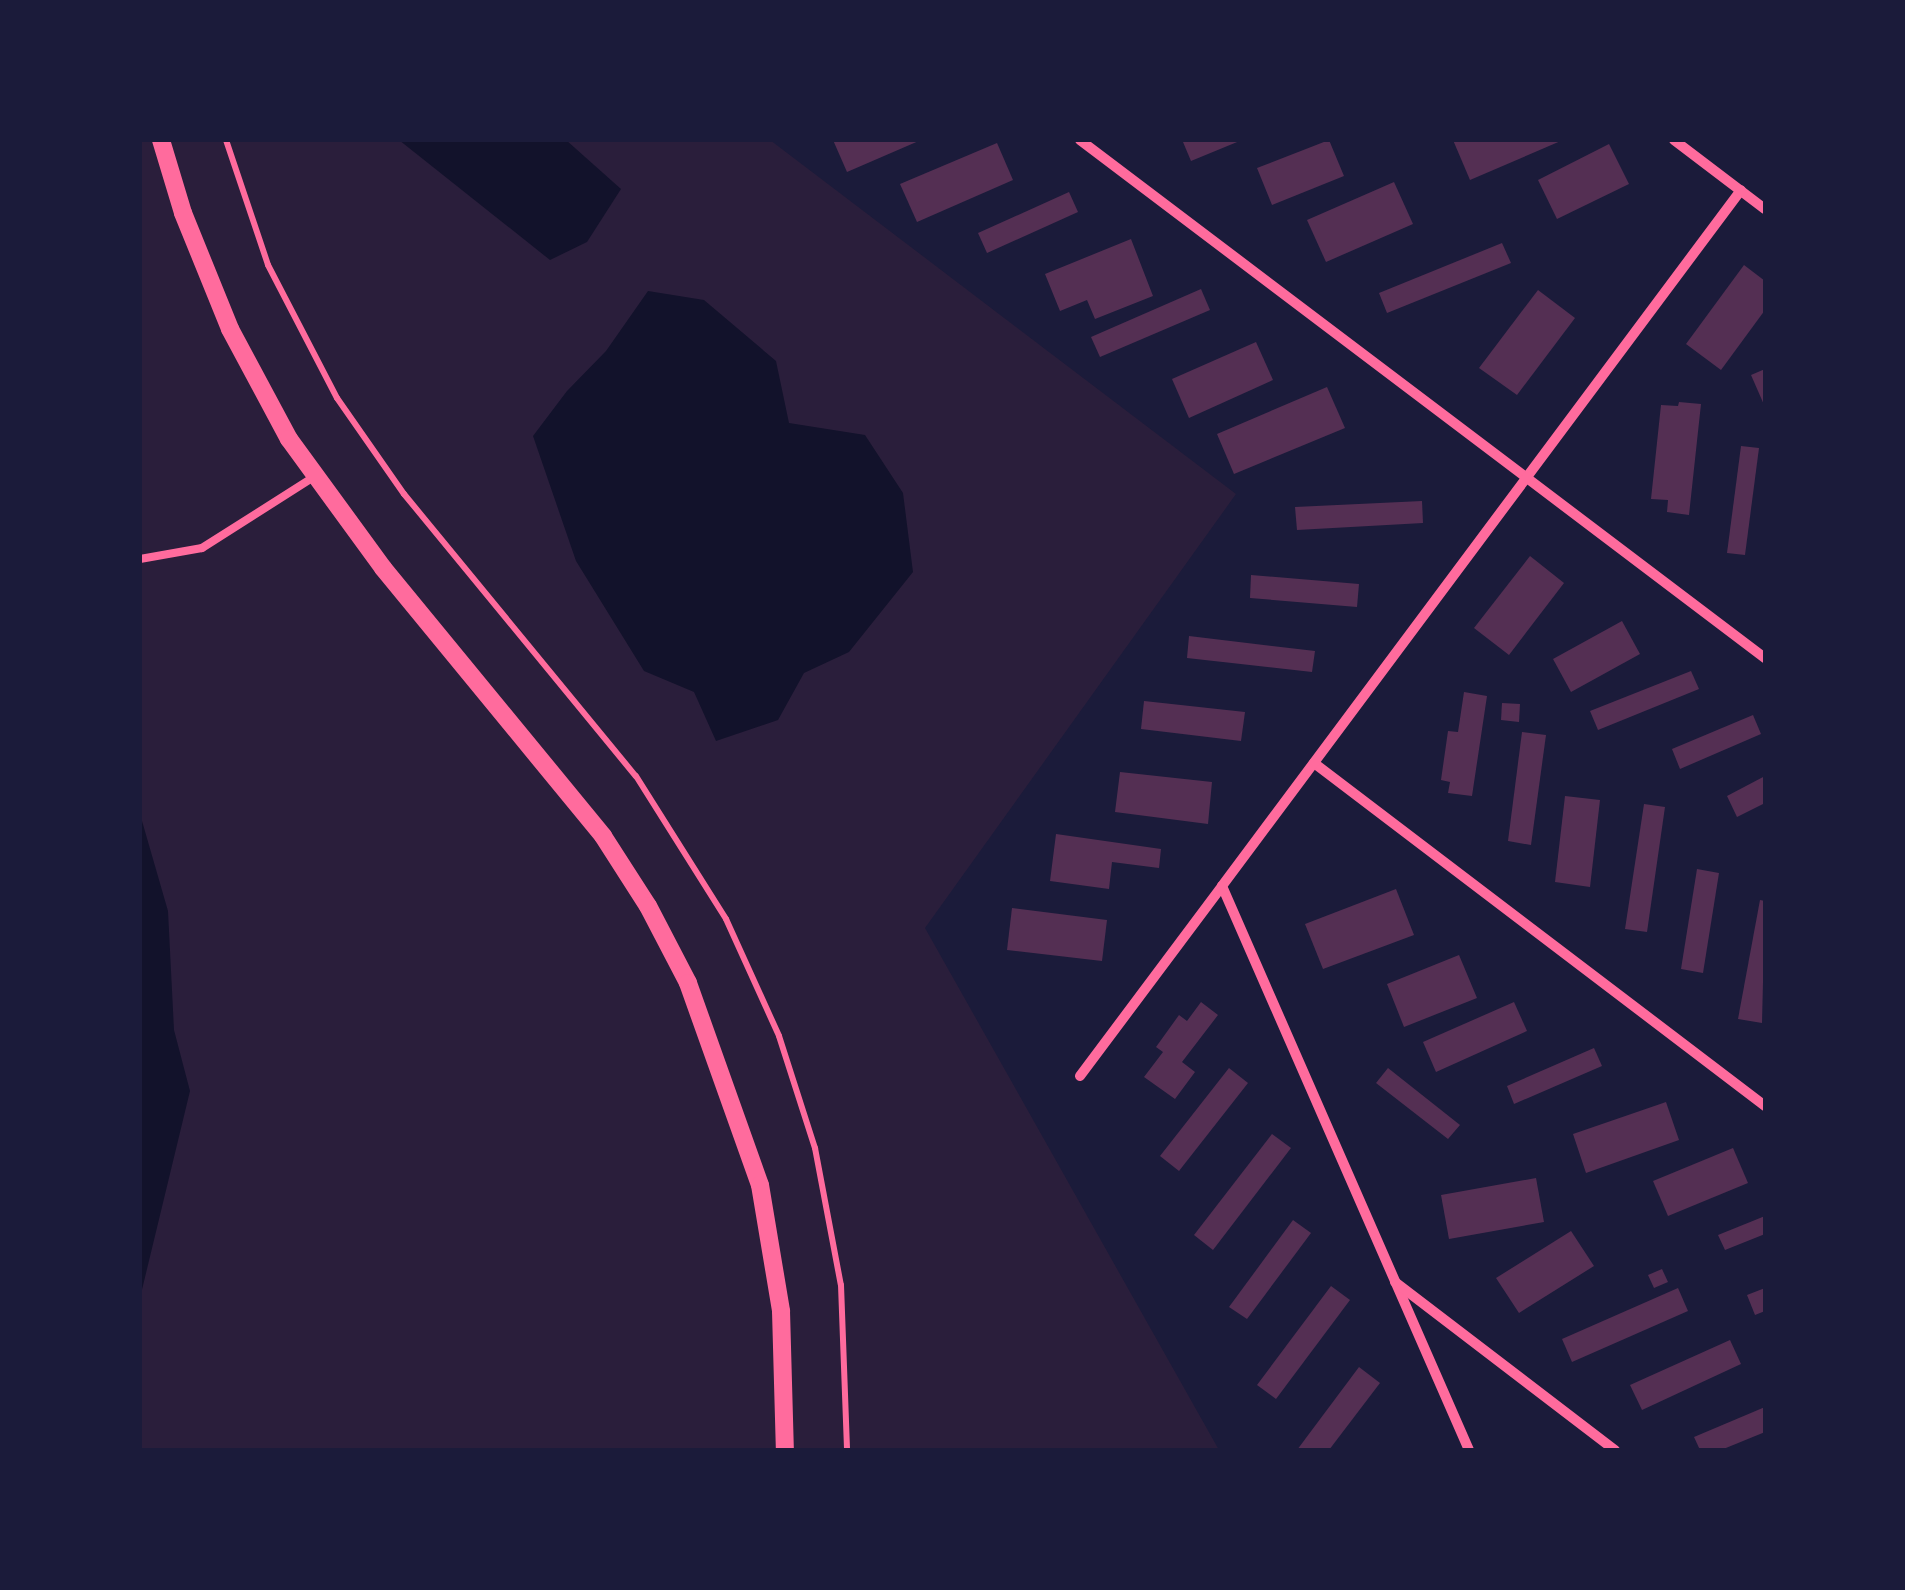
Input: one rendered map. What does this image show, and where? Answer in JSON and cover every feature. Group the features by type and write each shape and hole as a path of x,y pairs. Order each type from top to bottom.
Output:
{"street":[{"path":"161,140 183,213 230,329 314,477 603,836 648,906 688,983 760,1185 781,1311 785,1450"},
{"path":"1080,140 1765,658"},
{"path":"1674,140 1765,209"},
{"path":"1080,1076 1741,190"},
{"path":"1314,763 1765,1106"},
{"path":"1222,886 1469,1450"},
{"path":"1394,1281 1615,1450"}],"lane":[{"path":"140,558 202,548 314,477"}],"shaded area":[{"path":"140,140 770,140 1236,494 925,928 1219,1450 140,1450"},
{"path":"399,140 566,140 621,189 587,242 550,260"},
{"path":"648,291 704,300 776,361 789,423 865,435 903,493 913,572 849,652 804,673 778,720 716,741 694,692 644,671 576,561 533,436 567,391 606,351"},
{"path":"140,814 168,911 174,1030 190,1091 140,1298"}],"building":[{"path":"833,140 921,140 847,172"},
{"path":"1242,140 1191,161 1183,142"},
{"path":"1329,140 1344,176 1272,205 1257,168"},
{"path":"1453,140 1563,140 1470,180"},
{"path":"997,143 1013,180 917,222 900,184"},
{"path":"1609,144 1629,184 1557,219 1538,180"},
{"path":"1394,182 1413,224 1326,262 1307,220"},
{"path":"1069,192 1078,212 987,253 978,233"},
{"path":"1131,239 1153,296 1095,319 1087,300 1060,311 1045,274"},
{"path":"1502,243 1511,263 1387,313 1379,293"},
{"path":"1744,265 1765,281 1765,310 1721,370 1686,344"},
{"path":"1201,289 1210,310 1100,357 1091,337"},
{"path":"1538,290 1575,318 1517,395 1479,368"},
{"path":"1256,342 1273,380 1189,418 1172,379"},
{"path":"1765,369 1765,407 1751,375"},
{"path":"1327,387 1345,428 1234,474 1217,434"},
{"path":"1679,402 1701,404 1689,515 1667,512 1668,500 1651,499 1661,405 1678,406"},
{"path":"1741,446 1759,448 1745,555 1727,553"},
{"path":"1422,501 1423,523 1297,530 1295,507"},
{"path":"1530,556 1564,583 1509,655 1474,628"},
{"path":"1251,575 1359,584 1357,607 1250,598"},
{"path":"1622,621 1640,654 1571,692 1553,659"},
{"path":"1189,636 1315,651 1312,672 1187,658"},
{"path":"1691,671 1699,689 1598,730 1590,711"},
{"path":"1464,692 1487,696 1472,796 1448,793 1450,782 1441,780 1448,731 1458,732"},
{"path":"1144,701 1245,712 1241,741 1141,729"},
{"path":"1502,703 1520,704 1519,722 1501,720"},
{"path":"1753,715 1761,734 1680,769 1672,749"},
{"path":"1522,732 1546,735 1531,845 1508,841"},
{"path":"1120,772 1212,782 1208,824 1115,812"},
{"path":"1765,776 1765,803 1737,817 1727,796"},
{"path":"1565,796 1600,800 1590,887 1555,882"},
{"path":"1644,804 1665,807 1647,932 1625,929"},
{"path":"1056,834 1161,849 1159,868 1112,862 1109,889 1050,881"},
{"path":"1697,869 1719,873 1703,973 1681,969"},
{"path":"1396,889 1414,935 1323,969 1305,924"},
{"path":"1760,900 1765,901 1762,1023 1738,1019"},
{"path":"1012,908 1107,920 1102,961 1007,950"},
{"path":"1459,955 1477,998 1404,1027 1387,984"},
{"path":"1201,1002 1218,1015 1182,1062 1195,1072 1175,1099 1144,1077 1163,1052 1156,1047 1179,1015 1187,1021"},
{"path":"1514,1002 1527,1031 1436,1072 1423,1042"},
{"path":"1594,1048 1602,1066 1514,1104 1507,1086"},
{"path":"1229,1068 1248,1083 1179,1171 1160,1156"},
{"path":"1388,1068 1460,1125 1448,1139 1376,1083"},
{"path":"1666,1102 1679,1140 1586,1173 1573,1134"},
{"path":"1272,1134 1291,1148 1213,1250 1194,1235"},
{"path":"1733,1148 1748,1183 1668,1216 1653,1181"},
{"path":"1536,1178 1544,1222 1449,1239 1441,1195"},
{"path":"1765,1216 1765,1234 1725,1250 1718,1235"},
{"path":"1293,1220 1311,1233 1247,1319 1229,1307"},
{"path":"1571,1231 1594,1266 1519,1313 1496,1278"},
{"path":"1662,1269 1668,1282 1654,1288 1648,1275"},
{"path":"1331,1286 1350,1300 1276,1399 1257,1385"},
{"path":"1678,1288 1688,1311 1572,1362 1562,1339"},
{"path":"1765,1288 1765,1311 1755,1315 1747,1295"},
{"path":"1730,1340 1741,1364 1642,1410 1630,1385"},
{"path":"1359,1367 1380,1383 1329,1450 1297,1450"},
{"path":"1765,1407 1765,1432 1721,1450 1700,1450 1694,1437"}]}
